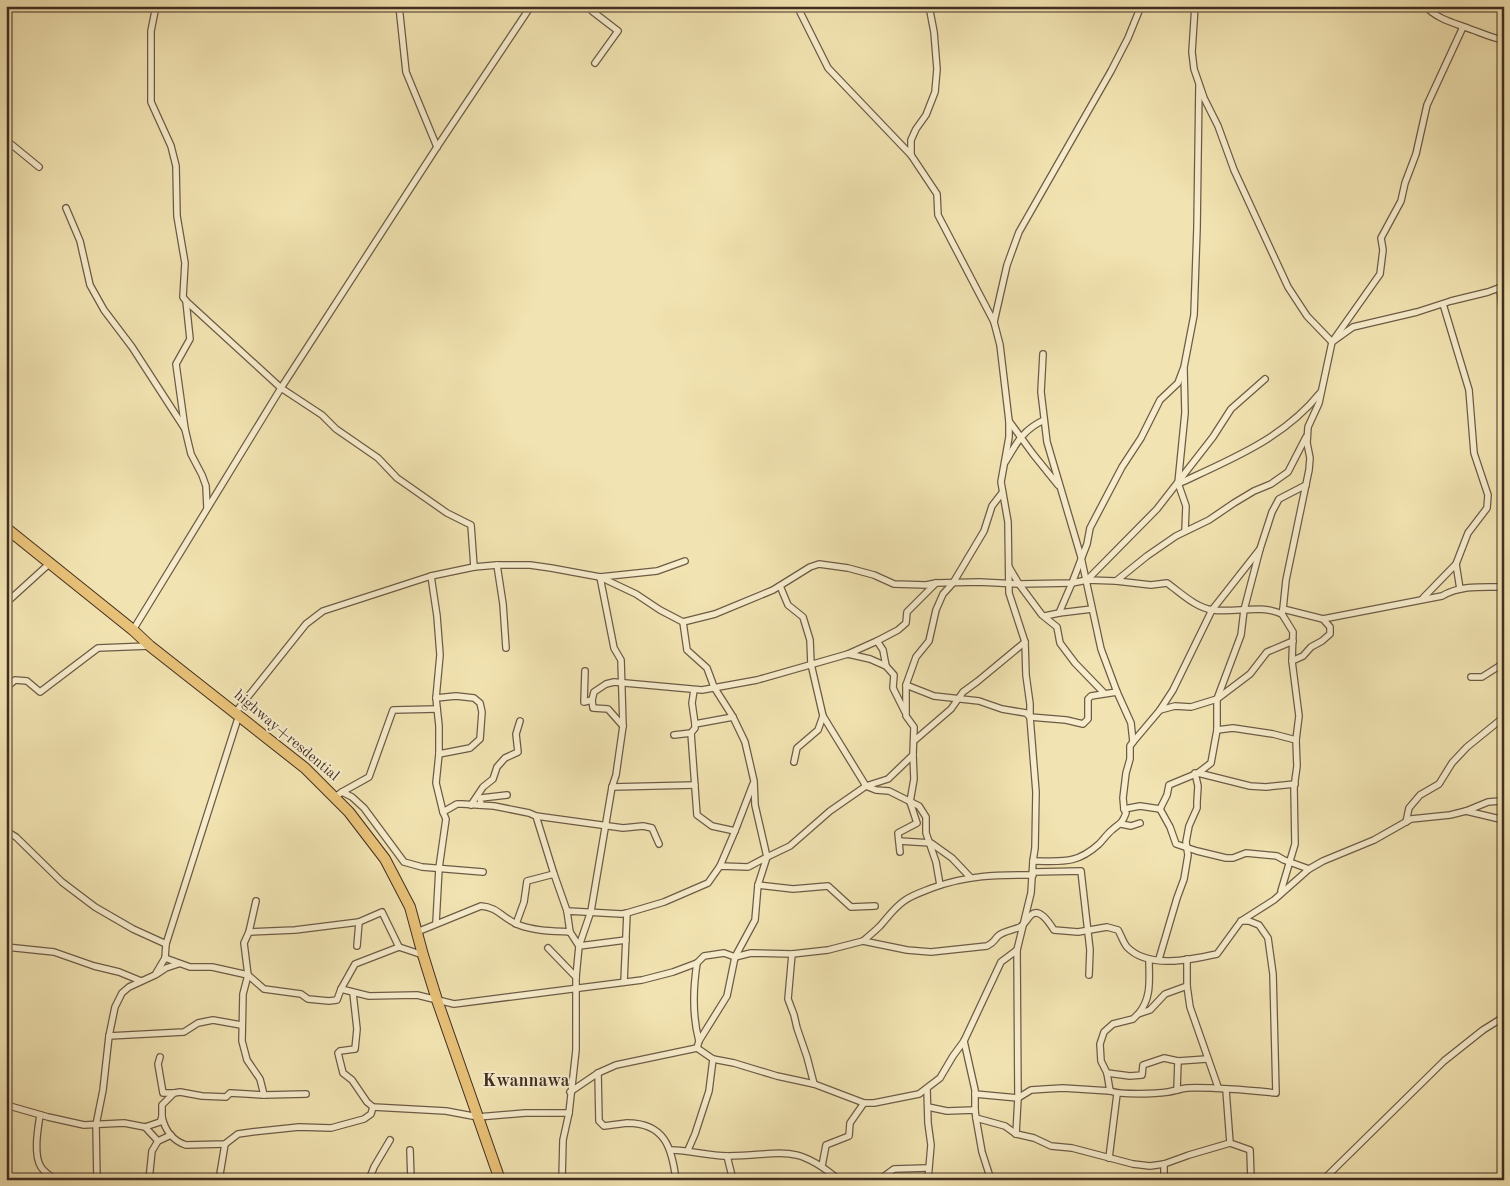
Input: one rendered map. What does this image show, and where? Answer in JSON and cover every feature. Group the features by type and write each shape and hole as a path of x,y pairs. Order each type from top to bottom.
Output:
{"highway":[{"name":"highway+resdential","path":"6,528 133,630 150,646 338,794 385,859 410,907 422,955 500,1180"}],"street":[{"path":"156,6 151,31 151,102 171,146 176,166 177,216 185,263 183,297 186,302 281,388 322,415 336,429 378,458 397,478 447,513 471,525 474,567"},
{"path":"399,6 406,72 437,147"},
{"path":"133,630 281,388 531,6"},
{"path":"592,6 592,10 618,31 595,63"},
{"path":"797,6 828,68 911,155 937,194 938,215 994,322 1000,345 1009,421 1002,482 1002,493 1008,522 1008,583 1009,593 1025,642 1036,792 1033,874 1029,904 1017,950 1018,1098 1016,1134"},
{"path":"911,155 911,140 926,115 935,92 937,69 934,32 929,6"},
{"path":"994,322 1008,265 1019,232 1111,71 1128,38 1141,6"},
{"path":"1195,6 1192,52 1194,69 1204,98 1288,287 1307,316 1332,342"},
{"path":"1425,6 1434,15 1486,36 1504,40"},
{"path":"1281,893 1295,844 1296,740 1299,716 1292,661 1292,632 1283,611 1286,580 1310,458 1308,427 1319,404 1332,342 1380,274 1384,250 1381,238 1400,201 1416,154 1427,105 1463,27"},
{"path":"1059,612 1087,544 1090,528 1122,467 1141,438 1160,400 1178,383 1184,367 1194,315 1199,84"},
{"path":"6,140 38,167"},
{"path":"66,208 80,241 90,285 104,310 132,347 186,429"},
{"path":"1332,342 1354,327 1418,312 1502,287 1504,330"},
{"path":"186,302 190,338 176,364 191,454 206,486 207,510"},
{"path":"1422,599 1456,564 1468,533 1487,508 1488,494 1474,453 1469,390 1443,304"},
{"path":"1043,354 1041,392 1047,442 1087,580 1101,650 1117,692 1132,723 1133,742"},
{"path":"1184,367 1185,413 1178,484 1186,506 1185,531"},
{"path":"1087,580 1157,509 1213,437 1231,409 1265,379"},
{"path":"1178,484 1248,452 1277,434 1312,404 1321,392"},
{"path":"1004,464 1020,437 1031,426 1044,420"},
{"path":"1009,421 1060,488"},
{"path":"1116,581 1147,556 1185,531 1209,520 1234,503 1271,484 1288,472 1308,432"},
{"path":"1160,809 1167,795 1169,785 1196,773 1211,763 1217,730 1217,699 1241,635 1244,610 1272,512 1279,499 1306,485"},
{"path":"906,716 906,685 916,657 929,641 936,610 943,594 984,532 992,506 1002,493"},
{"path":"1033,860 1069,862 1077,859 1092,850 1112,830 1121,824 1126,812 1123,798 1130,759 1130,746 1160,710 1173,690 1212,610 1260,549"},
{"path":"600,577 658,571 685,561"},
{"path":"6,603 50,563"},
{"path":"155,975 165,958 166,944 237,714 306,624 323,611 430,576 474,567 530,565 600,577 636,594 683,622 715,614 780,586 810,567 819,564 856,571 894,584 1072,583 1087,580 1151,585 1167,583 1197,604 1212,610 1263,608 1323,619 1442,596 1453,590 1477,587 1504,587"},
{"path":"1456,564 1460,589"},
{"path":"497,565 503,604 506,648"},
{"path":"1008,565 1018,584 1057,627 1060,644 1075,663 1104,693"},
{"path":"430,576 437,616 440,655 436,698 439,726 436,783 446,819 439,868 436,923"},
{"path":"562,1180 563,1140 569,1113 576,1050 576,977 579,946 591,912 623,726 621,660 614,648 600,577"},
{"path":"623,726 608,709 593,708 594,692 606,684 621,683 702,690 757,680 848,654 898,630 906,623 907,612 936,583"},
{"path":"780,586 788,605 803,617 810,640 811,664 823,716 866,786 889,792 919,806 926,817 926,833 931,843 940,885"},
{"path":"1045,616 1059,612 1092,610"},
{"path":"1292,661 1303,656 1311,647 1330,634 1330,627 1323,619"},
{"path":"683,622 687,650 706,668 714,687 733,717 745,742 754,781 755,805 767,857 758,885 755,920 735,957 727,996 699,1041 697,1048"},
{"path":"877,641 883,650 886,666"},
{"path":"1160,710 1175,706 1191,707 1217,699 1250,674 1267,652 1293,641"},
{"path":"915,740 951,709 963,692 1025,642"},
{"path":"6,688 15,680 27,681 40,692 98,648 150,646"},
{"path":"848,654 870,659 886,666 894,675 893,688 906,716 914,727 914,779 910,802 917,824 898,833 900,852"},
{"path":"1471,677 1482,677 1504,663"},
{"path":"585,671 584,702 592,700"},
{"path":"906,685 934,696 979,701 1002,709 1026,713 1030,717 1066,720 1083,724 1088,719 1088,699 1091,696 1117,692"},
{"path":"694,690 692,703 695,728 691,733 696,816 712,826 735,831"},
{"path":"436,698 456,696 474,698 480,703 482,712 480,739 470,748 439,754"},
{"path":"338,794 369,777 393,710 437,709"},
{"path":"794,762 797,748 818,730 823,716"},
{"path":"695,724 733,717"},
{"path":"1406,822 1409,808 1420,795 1439,784 1452,763 1467,747 1504,717"},
{"path":"471,804 483,787 493,779 497,767 505,758 518,752 516,734 520,721"},
{"path":"1217,730 1233,728 1273,734 1296,740"},
{"path":"674,735 691,733"},
{"path":"720,866 748,867 790,846 830,811 866,786 888,780 913,755"},
{"path":"1196,773 1250,786 1266,787 1295,784"},
{"path":"1159,959 1184,879 1188,855 1186,848 1189,826 1198,802 1196,773"},
{"path":"567,911 622,914 684,894 708,883 720,866 754,781"},
{"path":"612,787 695,785"},
{"path":"338,794 352,797 364,808 404,862 422,867 484,872"},
{"path":"480,805 481,798 507,795"},
{"path":"341,989 369,996 418,995 454,1004 624,982 673,972 697,963 704,956 724,952 735,957 751,953 792,954 835,948 863,941 907,950 931,952 987,946 995,942 999,935 1022,926 1031,915 1036,913 1049,922 1054,930 1087,932 1107,927 1118,930 1125,945 1132,951 1149,959 1173,961 1187,959 1216,954 1242,921 1274,900 1309,869 1323,861 1374,840 1411,819 1450,815 1466,811 1481,804 1500,801 1504,798"},
{"path":"443,812 457,804 471,804 509,808 536,816 623,828 643,826 652,828 659,844"},
{"path":"1124,809 1140,806 1160,809"},
{"path":"1160,809 1170,827 1176,844 1226,858 1233,858 1246,853 1277,856 1309,869"},
{"path":"1466,811 1504,820"},
{"path":"536,816 567,911 570,932 579,946"},
{"path":"1121,824 1131,826 1140,823"},
{"path":"6,830 16,837 62,882 95,906 133,929 166,944"},
{"path":"899,841 931,843 952,858 970,877"},
{"path":"863,941 880,926 890,912 904,901 917,894 955,880 1002,874 1081,871 1090,950 1089,974"},
{"path":"516,924 524,902 527,881 554,874"},
{"path":"758,885 792,889 828,886 851,907 875,906"},
{"path":"256,900 249,932 244,943 248,975 243,994 241,1026 242,1041 247,1060 260,1079 264,1095"},
{"path":"417,932 481,906 491,906 516,924 529,929 570,932"},
{"path":"249,932 295,930 359,922 382,912 399,947"},
{"path":"624,982 627,913"},
{"path":"975,1094 1018,1098 1031,1090 1046,1088 1110,1091 1117,1094 1156,1094 1177,1090 1218,1087 1226,1090 1241,1089 1276,1093 1273,974 1268,938 1259,925 1249,921 1242,921"},
{"path":"357,946 359,922"},
{"path":"579,946 626,940"},
{"path":"6,947 54,952 94,966 120,972 141,981"},
{"path":"165,958 178,964 197,968 212,967 248,975 264,989 301,994 308,998 329,1002 337,1000 355,964 399,947 422,955"},
{"path":"548,948 576,977"},
{"path":"570,1092 598,1073 616,1065 697,1048 713,1059 814,1084 864,1103 874,1103 919,1094 940,1078 964,1041 1001,962 1017,950"},
{"path":"792,954 788,999 814,1084"},
{"path":"1110,1091 1107,1073 1101,1061 1100,1044 1104,1032 1113,1024 1133,1019 1145,1005 1150,989 1149,959"},
{"path":"1187,959 1187,986 1192,1017 1218,1087"},
{"path":"697,963 693,987 694,1017 699,1041"},
{"path":"97,1180 96,1125 115,1007 122,993 129,987 178,964"},
{"path":"1138,1014 1150,1010 1165,994 1187,986"},
{"path":"353,993 357,1029 355,1049 340,1050 338,1053 343,1072 352,1080 367,1102 373,1107 446,1111 478,1117 569,1113"},
{"path":"1323,1180 1444,1061 1504,1015"},
{"path":"109,1036 184,1032 198,1023 213,1020 241,1026"},
{"path":"964,1041 975,1094 975,1110 982,1152 991,1180"},
{"path":"160,1057 158,1064 163,1092 180,1092 210,1097 226,1097 230,1093 264,1095 306,1094"},
{"path":"1107,1073 1130,1076 1142,1075 1144,1065 1164,1058 1178,1061 1207,1059"},
{"path":"688,1150 710,1091 713,1059"},
{"path":"1177,1090 1178,1061"},
{"path":"598,1073 599,1121 604,1126 627,1123 649,1127 659,1132 671,1150 676,1180"},
{"path":"927,1089 931,1145 928,1180"},
{"path":"1226,1090 1230,1143"},
{"path":"174,1092 162,1105 162,1117 171,1135 180,1143 186,1145 225,1144 238,1134 252,1132 299,1127 340,1126 364,1119 371,1114 373,1107"},
{"path":"1109,1158 1117,1094"},
{"path":"822,1166 826,1145 849,1136 850,1123 864,1103"},
{"path":"6,1114 8,1106 78,1124 145,1126 155,1124 162,1117"},
{"path":"928,1106 947,1111 975,1110"},
{"path":"40,1115 37,1150 39,1165 56,1180"},
{"path":"976,1118 1005,1126 1016,1134 1034,1138 1052,1146 1072,1148 1133,1164 1150,1166 1164,1164 1230,1143 1250,1150 1252,1180"},
{"path":"145,1126 158,1141"},
{"path":"149,1180 152,1151 158,1141 171,1135"},
{"path":"369,1180 374,1167 390,1140"},
{"path":"219,1180 225,1144"},
{"path":"410,1150 411,1180"},
{"path":"671,1150 688,1150 704,1155 728,1156 787,1152 806,1157 822,1166 839,1180"},
{"path":"728,1156 733,1180"},
{"path":"1164,1164 1164,1180"},
{"path":"879,1180 894,1169 928,1168"}],"district":[{"name":"Kwannawa","path":"526,1081"}]}
